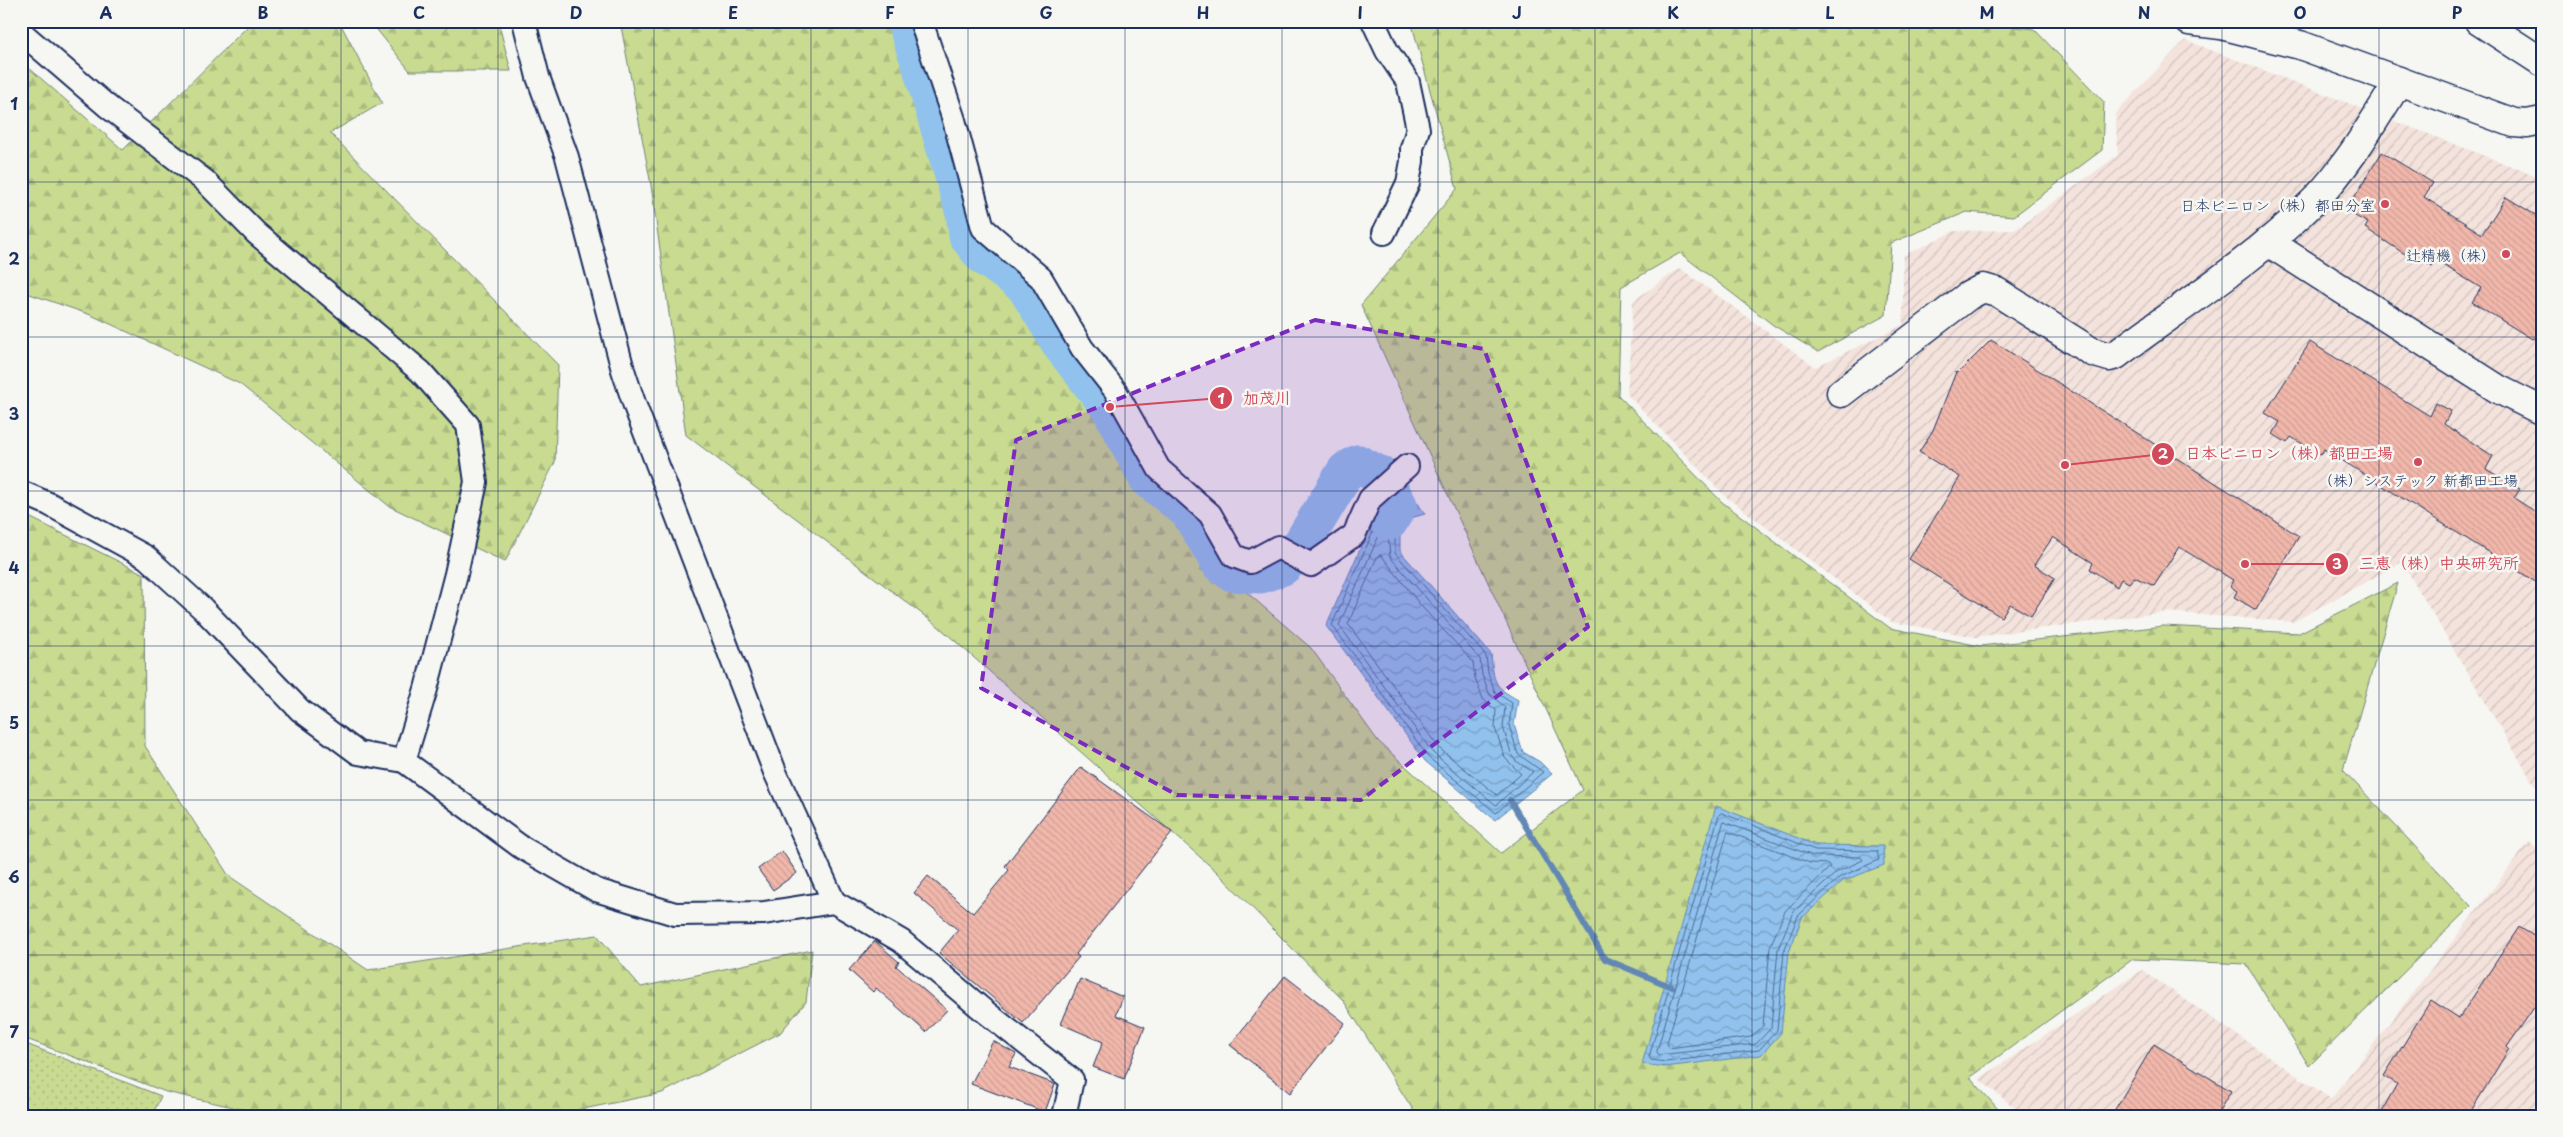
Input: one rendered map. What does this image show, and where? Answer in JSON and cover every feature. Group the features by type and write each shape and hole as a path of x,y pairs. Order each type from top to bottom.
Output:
{"street":[{"path":"524,21 538,76 567,157 623,370 635,406 775,772 834,902 900,941 1072,1080 1064,1116"},
{"path":"921,21 954,120 983,228 1041,278 1082,348 1115,390 1159,469 1210,514 1234,556 1250,562 1278,547 1311,565 1354,535 1370,499 1407,466"},
{"path":"1373,21 1387,51 1408,82 1418,129 1412,148 1408,183 1384,232"},
{"path":"2189,21 2220,23 2300,45 2514,123 2527,124 2542,121"},
{"path":"2479,21 2542,62"},
{"path":"21,32 107,106 205,181 256,233 420,372 468,425 476,482 456,574 434,660 404,761"},
{"path":"1841,394 1968,296 1983,288 1997,292 2092,352 2109,357 2116,354 2268,242 2314,201 2332,181 2400,81"},
{"path":"2268,242 2498,389 2542,411"},
{"path":"21,492 49,504 146,557 203,609 300,710 358,753 404,761 521,847 596,890 675,914 764,914 834,902"}],"highlighted area":[{"path":"1315,320 1484,349 1588,627 1361,800 1177,795 981,688 1016,440"}],"shaded area":[{"path":"2185,40 2542,178 2542,790 2535,786 2402,562 2293,622 2166,612 1976,637 1892,622 1725,496 1627,394 1633,301 1680,268 1815,367 1903,325 1903,256 1954,231 2015,230 2118,155 2115,114"},
{"path":"2529,842 2542,851 2542,1116 2025,1116 1979,1079 2142,970 2331,1099"}],"green space":[{"path":"253,21 339,21 382,103 330,133 558,365 555,462 505,562 389,506 240,384 91,315 21,291 21,61 123,150"},
{"path":"370,21 498,21 511,71 410,71"},
{"path":"620,21 931,21 993,225 1154,482 1221,570 1311,648 1378,741 1501,853 1583,790 1361,305 1457,189 1411,21 1957,21 2034,29 2104,102 2102,150 2014,216 1967,212 1891,243 1886,315 1818,352 1773,325 1680,253 1621,287 1618,395 1722,502 1890,628 1980,646 2164,626 2299,633 2398,583 2343,770 2471,906 2309,1066 2246,964 2133,959 1970,1077 2004,1116 1417,1116 1343,1000 1217,872 938,626 686,435 651,185"},
{"path":"21,513 144,574 145,746 229,876 368,970 597,935 641,987 812,950 806,1002 780,1033 662,1093 549,1116 273,1116 166,1092 21,1037"},
{"path":"21,1042 161,1096 152,1116 21,1116"}],"water":[{"path":"1404,482 1425,514 1400,521 1400,551 1491,654 1496,682 1499,687 1518,700 1514,725 1523,752 1540,762 1552,774 1495,820 1425,761 1326,626 1379,506"},
{"path":"1716,806 1816,845 1883,846 1884,865 1843,881 1802,918 1789,952 1781,1033 1761,1055 1665,1067 1642,1064"}],"building":[{"path":"2382,152 2433,183 2424,197 2482,234 2506,197 2542,219 2542,336 2532,339 2472,302 2481,288 2435,260 2432,266 2416,256 2414,260 2365,228 2368,223 2346,211"},
{"path":"1991,340 2299,536 2256,610 2234,597 2237,591 2230,586 2233,580 2179,547 2154,586 2134,577 2129,583 2121,579 2117,587 2090,569 2093,563 2053,537 2034,565 2055,578 2031,616 2010,604 2001,617 1909,559 1960,477 1919,452 1933,430 1956,372 1958,373"},
{"name":"（株）システック 新都田工場","path":"2310,342 2430,416 2436,403 2451,411 2444,424 2493,456 2486,469 2520,489 2514,498 2542,516 2542,586 2324,449 2321,455 2291,437 2287,443 2273,434 2280,422 2265,413"},
{"path":"1081,767 1172,832 1076,954 1079,957 1023,1023 939,953 958,930 914,893 928,876 973,913 1009,870 1005,866"},
{"path":"782,851 797,873 773,890 758,869"},
{"path":"2519,927 2542,941 2542,996 2507,1047 2509,1049 2468,1116 2379,1116 2397,1084 2384,1076 2431,1000 2459,1018"},
{"path":"875,941 899,962 896,966 947,1010 926,1032 876,988 873,992 849,970"},
{"path":"1285,976 1345,1023 1290,1093 1230,1045"},
{"path":"1080,979 1123,997 1116,1015 1145,1027 1124,1079 1093,1067 1103,1042 1061,1024"},
{"path":"993,1041 1016,1054 1009,1067 1055,1084 1045,1112 971,1084"},
{"path":"2154,1044 2231,1091 2216,1116 2111,1116"}],"waterway":[{"path":"906,21 920,61 965,213 968,236 984,256 1025,285 1063,347 1110,407 1148,478 1189,511 1221,564 1232,572 1260,574 1283,566 1299,549 1346,471 1358,464 1381,476 1398,505 1389,521"},
{"path":"1510,800 1605,959 1672,987"}],"place":[{"name":"日本ビニロン（株）都田分室","path":"2385,204"},
{"name":"辻精機（株）","path":"2506,254"},
{"name":"加茂川","path":"1110,407"},
{"name":"（株）システック 新都田工場","path":"2418,462"},
{"name":"日本ビニロン（株）都田工場","path":"2065,465"},
{"name":"三恵（株）中央研究所","path":"2245,564"}]}
